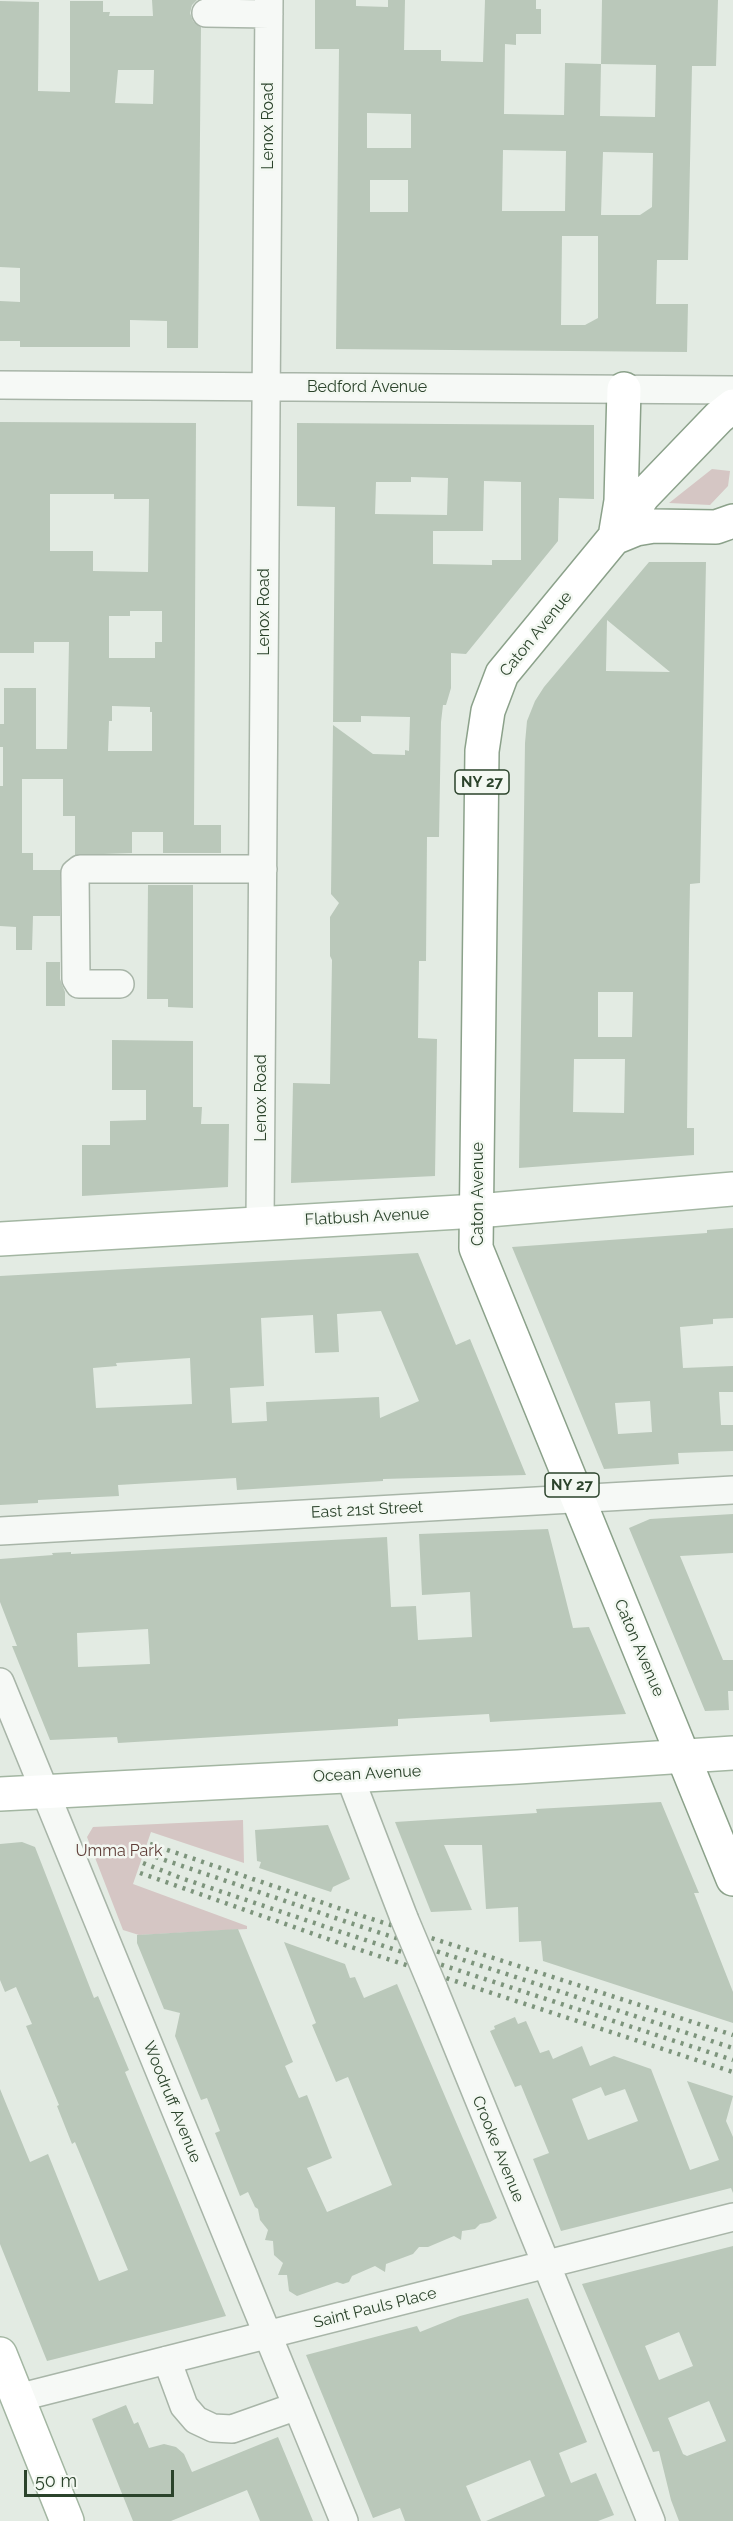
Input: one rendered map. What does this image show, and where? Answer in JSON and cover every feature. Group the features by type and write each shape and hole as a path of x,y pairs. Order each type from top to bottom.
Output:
{"main road":[{"path":"614,538 621,501 624,389"},
{"name":"Caton Avenue","path":"733,406 719,417 643,496 614,538 502,674 488,711 483,751 476,1248 733,1879"},
{"path":"614,538 636,529 654,526 716,527 733,521"},
{"name":"Flatbush Avenue","path":"0,1239 477,1211 733,1189"},
{"name":"Ocean Avenue","path":"0,1794 518,1767 733,1753"},
{"path":"0,2354 67,2521"}],"street":[{"path":"206,13 269,7"},
{"name":"Lenox Road","path":"260,1223 269,7"},
{"name":"Bedford Avenue","path":"0,385 733,390"},
{"path":"120,984 79,984 76,979 75,873 80,869 263,869"},
{"name":"East 21st Street","path":"0,1531 733,1490"},
{"name":"Woodruff Avenue","path":"0,1682 344,2521"},
{"name":"Crooke Avenue","path":"349,1775 404,1918 651,2521"},
{"name":"Saint Pauls Place","path":"17,2398 733,2217"},
{"path":"168,2360 184,2406 196,2420 213,2428 232,2429 297,2406"}],"green space":[{"path":"712,469 730,471 728,486 710,505 669,503"},
{"name":"Umma Park","path":"243,1820 244,1863 151,1832 133,1884 247,1926 247,1929 139,1935 123,1930 87,1837 93,1827"}],"building":[{"path":"152,0 197,0 192,5 190,13 193,21 201,27 198,348 167,348 167,321 130,320 130,347 20,347 20,341 0,341 0,301 20,302 20,268 0,267 0,1 39,2 38,91 70,92 70,1 103,1 103,12 110,12 109,16 153,16","holes":["118,70 154,70 153,104 115,103"]},
{"path":"315,0 356,0 356,6 388,7 388,0 405,0 404,50 441,50 441,61 483,62 485,0 536,0 536,9 541,9 541,34 516,34 516,45 505,44 504,114 564,115 565,63 601,64 602,0 718,0 716,66 692,66 688,260 657,260 656,304 688,304 687,352 336,349 339,49 315,49","holes":["601,64 656,65 655,117 600,116","367,113 411,114 411,148 367,148","503,150 566,151 565,211 502,211","603,152 653,153 652,207 640,215 601,215","370,180 408,180 408,212 370,212","562,236 598,236 598,318 585,325 561,325"]},
{"path":"0,422 196,423 194,825 221,825 221,853 163,853 163,832 132,832 132,853 75,855 75,816 63,816 63,779 22,779 22,853 33,853 33,870 60,870 60,916 33,916 32,950 16,950 16,927 0,926 0,786 3,786 3,747 0,747 0,724 4,724 4,688 36,688 36,749 67,749 69,642 34,642 34,653 0,653","holes":["50,494 114,494 114,499 149,499 148,572 93,571 93,551 50,551","130,611 162,611 162,642 155,642 155,658 109,658 109,616 130,616","112,706 150,707 152,751 108,751 109,721 112,721"]},
{"path":"297,423 594,425 594,499 559,498 558,541 466,654 451,653 451,688 446,705 443,705 441,722 439,837 427,837 426,961 419,961 418,1038 437,1039 435,1176 291,1183 293,1083 330,1084 332,960 330,956 330,917 339,903 331,894 333,725 373,754 405,755 405,750 409,751 410,717 361,716 361,722 333,722 335,507 297,506","holes":["411,477 448,478 447,515 375,514 376,482 411,482","484,481 521,482 521,560 492,560 492,565 433,564 433,531 483,531"]},
{"path":"649,562 706,562 700,883 690,884 687,1128 694,1128 694,1155 519,1168 525,743 527,721 544,687","holes":["607,620 670,672 606,671","598,992 633,992 632,1037 598,1037","574,1059 625,1059 624,1113 573,1112"]},
{"path":"148,885 193,885 193,1008 168,1007 168,999 147,999"},
{"path":"46,962 60,962 60,979 65,992 65,1006 46,1006"},
{"path":"112,1040 193,1041 193,1107 202,1107 201,1124 229,1124 228,1187 82,1196 82,1145 110,1145 110,1121 146,1120 146,1090 112,1090"},
{"path":"733,1228 733,1318 713,1319 713,1324 680,1327 683,1368 733,1366 733,1392 719,1392 721,1425 733,1425 733,1451 678,1453 679,1464 604,1469 512,1247 707,1233 707,1230","holes":["650,1401 652,1432 618,1434 615,1403"]},
{"path":"418,1253 456,1345 470,1339 526,1475 383,1479 383,1481 237,1490 236,1478 118,1485 119,1496 38,1500 38,1503 0,1505 0,1276","holes":["381,1311 419,1401 380,1418 379,1397 266,1402 267,1421 232,1423 230,1388 264,1386 261,1318 313,1315 315,1353 339,1352 337,1314","190,1358 192,1404 96,1408 93,1368 117,1366 116,1363"]},
{"path":"733,1514 733,1553 680,1556 723,1660 733,1660 733,1691 728,1691 729,1710 705,1711 629,1528 650,1519"},
{"path":"548,1529 573,1628 589,1627 626,1714 490,1722 489,1714 398,1719 398,1726 118,1743 117,1737 50,1740 12,1646 17,1646 0,1602 0,1559 53,1555 52,1553 71,1552 71,1554 387,1537 391,1607 416,1606 418,1640 472,1637 470,1592 422,1595 419,1534","holes":["148,1629 150,1664 78,1667 77,1633"]},
{"path":"661,1802 699,1893 694,1893 733,1992 733,2023 543,1961 541,1941 519,1942 518,1907 486,1909 482,1845 444,1845 472,1910 431,1912 395,1822 537,1813 536,1809"},
{"path":"328,1825 350,1879 333,1887 331,1892 259,1868 261,1862 257,1861 255,1830"},
{"path":"22,1842 35,1847 94,1998 98,1996 129,2070 125,2072 226,2316 47,2361 0,2244 0,2089 30,2162 48,2154 99,2281 128,2270 75,2142 72,2144 57,2106 59,2105 26,2026 32,2024 16,1987 5,1992 0,1980 0,1844"},
{"path":"238,1929 293,2062 285,2066 299,2098 307,2095 332,2158 307,2168 327,2212 392,2185 348,2077 336,2082 312,2025 316,2023 284,1942 345,1964 350,1978 355,1977 364,1998 397,1984 497,2218 480,2224 475,2229 462,2231 461,2240 454,2236 428,2247 419,2247 413,2254 386,2264 385,2272 375,2266 352,2276 349,2282 343,2284 337,2282 297,2296 289,2291 287,2275 278,2275 283,2263 274,2255 273,2241 265,2240 268,2230 260,2220 258,2209 248,2192 240,2196 215,2133 220,2131 207,2098 201,2100 175,2036 180,2013 164,2009 137,1943 137,1935"},
{"path":"515,2017 518,2024 526,2021 540,2053 549,2050 553,2059 582,2046 590,2066 614,2056 651,2069 690,2170 719,2160 687,2081 733,2096 726,2121 733,2137 733,2193 731,2188 561,2231 533,2159 549,2153 521,2085 515,2087 490,2031 495,2029 494,2026","holes":["601,2087 605,2096 625,2089 638,2121 588,2140 572,2099"]},
{"path":"733,2246 733,2521 679,2521 671,2500 659,2451 653,2452 582,2284","holes":["679,2332 693,2366 659,2380 645,2346","709,2401 726,2441 687,2456 683,2454 668,2418"]},
{"path":"528,2298 587,2442 559,2453 571,2483 596,2473 614,2515 598,2521 486,2521 545,2496 530,2460 466,2486 481,2521 405,2521 400,2508 373,2518 306,2355 417,2326 420,2332 460,2316"},
{"path":"126,2405 134,2424 138,2422 149,2448 164,2444 176,2447 184,2454 192,2472 278,2437 313,2521 260,2521 247,2490 171,2521 133,2521 92,2419"}],"railway":[{"path":"150,1844 344,1910 733,2035"},
{"path":"147,1854 733,2048"},
{"path":"143,1863 344,1933 733,2060"},
{"path":"140,1873 342,1944 733,2072"}]}
